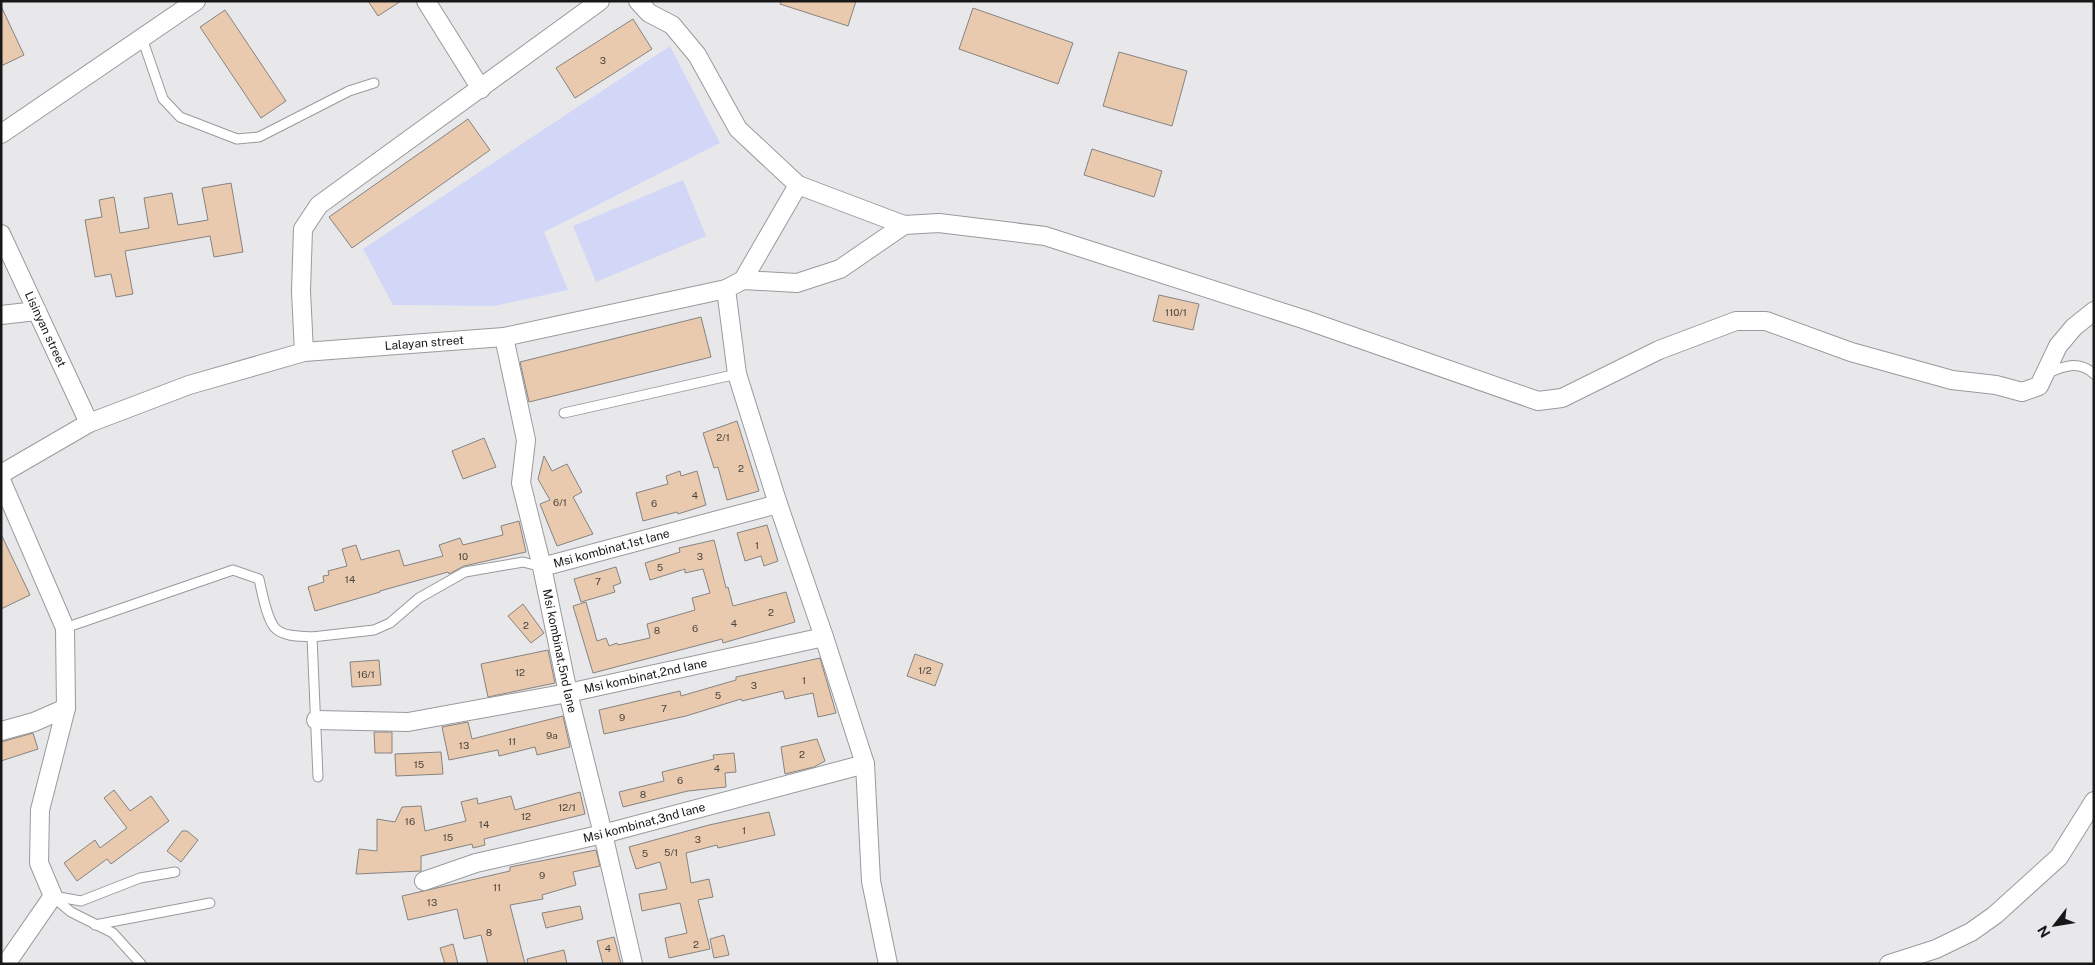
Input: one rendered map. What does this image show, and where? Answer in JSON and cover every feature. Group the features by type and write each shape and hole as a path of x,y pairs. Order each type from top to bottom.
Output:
{"street":[{"path":"1,134 196,1"},
{"path":"426,1 481,89"},
{"path":"304,352 301,291 303,229 319,205 600,1"},
{"path":"638,1 649,13 672,25 697,55 738,129 799,179 904,225 939,223 1045,236 1303,320 1538,401 1562,398 1659,350 1736,322 1766,320 1851,352 1896,365 1952,380 1996,386 2022,392 2039,386 2046,375 2058,346 2074,327 2094,311"},
{"path":"799,179 744,280 797,283 840,269 904,225"},
{"name":"Lisinyan street","path":"1,234 88,423"},
{"name":"Lalayan street","path":"1,474 88,423 189,385 304,352 504,337 726,289 744,280"},
{"path":"726,289 737,374 778,504 865,764 871,881 888,964"},
{"path":"1,315 37,311"},
{"name":"Msi kombinat,5nd lane","path":"504,337 526,440 521,483 542,567 568,693 633,964"},
{"path":"1,480 65,628 66,708 40,810 39,863 53,896 6,964"},
{"name":"Msi kombinat,1st lane","path":"542,567 778,504"},
{"name":"Msi kombinat,2nd lane","path":"316,720 408,722 568,693 824,638"},
{"path":"1,730 34,722 66,708"},
{"name":"Msi kombinat,3nd lane","path":"424,881 476,863 603,834 865,764"},
{"path":"1889,964 1936,949 1971,932 1995,915 2059,857 2094,801"}],"lane":[{"path":"142,38 163,98 180,116 237,139 259,137 350,91 374,83"},
{"path":"2046,375 2065,365 2086,366 2094,374"},
{"path":"564,413 737,374"},
{"name":"Msi kombinat,1st lane","path":"65,628 233,570 259,580 269,618 276,629 292,635 312,637 374,630 390,623 419,598 466,572 523,562 542,567"},
{"path":"312,637 318,777"},
{"path":"53,896 81,901 140,878 175,872"},
{"path":"53,896 71,912 113,934 141,964"},
{"path":"95,925 210,903"}],"shaded area":[{"path":"670,46 720,143 544,232 568,290 494,306 393,305 363,249"},
{"path":"683,180 706,236 596,282 573,226"}],"building":[{"path":"368,1 401,1 378,16"},
{"path":"781,1 856,1 848,26 780,4"},
{"path":"1,6 24,55 1,66"},
{"path":"973,8 1073,43 1058,84 959,49"},
{"path":"225,10 286,101 261,118 200,27"},
{"path":"633,19 652,49 575,98 556,68"},
{"path":"1119,52 1187,71 1172,126 1103,106"},
{"path":"468,119 490,150 352,248 329,217"},
{"path":"1092,149 1162,171 1154,197 1084,175"},
{"path":"231,183 243,252 214,257 210,236 125,251 133,294 116,297 111,274 95,277 85,220 102,217 99,200 114,197 120,233 149,228 144,198 172,193 178,225 208,220 202,188"},
{"path":"1159,295 1199,304 1193,330 1153,321"},
{"path":"701,317 711,357 529,402 520,362"},
{"path":"737,421 759,491 727,500 718,467 714,468 703,433"},
{"path":"484,438 496,467 463,479 452,451"},
{"path":"544,456 552,471 567,464 582,492 573,497 593,534 557,546 540,504 550,500 538,479"},
{"path":"680,471 681,476 697,471 706,505 678,514 677,512 643,521 636,493 668,484 666,476"},
{"path":"519,521 526,552 464,566 449,574 448,572 315,611 308,587 324,582 323,576 329,575 328,571 347,566 342,549 356,545 361,560 399,550 404,566 443,556 439,545 460,538 463,545 503,535 501,526"},
{"path":"767,525 778,561 764,566 761,556 745,561 737,533"},
{"path":"1,534 30,595 1,609"},
{"path":"714,540 726,588 728,587 733,606 786,592 795,622 723,643 722,639 593,673 573,606 586,602 597,641 606,638 609,646 650,638 647,624 695,610 692,598 710,593 703,569 685,573 685,569 650,580 645,563 680,552 679,548"},
{"path":"616,567 621,583 613,586 615,592 581,602 574,579"},
{"path":"523,604 544,633 531,643 508,616"},
{"path":"548,650 555,683 488,697 481,664"},
{"path":"915,654 943,664 935,686 907,676"},
{"path":"820,658 836,713 818,717 813,693 785,699 783,691 742,701 741,699 686,716 604,734 599,710 680,691 681,696 736,680 736,677"},
{"path":"379,660 381,685 352,687 350,662"},
{"path":"563,716 570,747 537,755 535,747 499,756 498,750 449,760 442,727 468,722 472,739"},
{"path":"374,732 392,732 392,753 375,753"},
{"path":"33,733 38,749 1,761 1,742"},
{"path":"817,739 825,761 814,767 785,774 781,747"},
{"path":"441,752 443,774 396,776 395,754"},
{"path":"734,753 736,772 725,773 726,787 688,791 623,807 619,792 664,781 662,772 714,759 713,755"},
{"path":"114,790 130,811 151,796 169,821 111,864 107,859 77,881 64,863 95,840 100,848 127,828 104,798"},
{"path":"580,792 585,814 484,839 485,845 473,848 472,844 421,856 421,871 356,874 359,849 377,851 377,819 395,822 402,807 421,806 425,831 466,821 461,802 477,798 478,804 511,796 515,810"},
{"path":"769,812 775,835 718,848 717,845 686,853 691,883 709,879 713,897 698,900 710,949 669,958 665,938 687,933 680,903 642,911 639,894 667,889 660,862 636,869 629,847 709,825"},
{"path":"182,831 187,831 198,840 181,862 167,851"},
{"path":"596,850 600,866 573,872 576,885 542,895 543,899 510,905 525,964 488,964 481,935 464,939 457,909 408,920 402,896 510,871 510,867"},
{"path":"580,906 583,919 546,928 542,913"},
{"path":"724,935 729,955 714,958 710,939"},
{"path":"614,937 621,964 603,964 597,941"},
{"path":"453,944 458,964 445,964 440,948"},
{"path":"564,950 567,964 528,964 527,959"}]}
